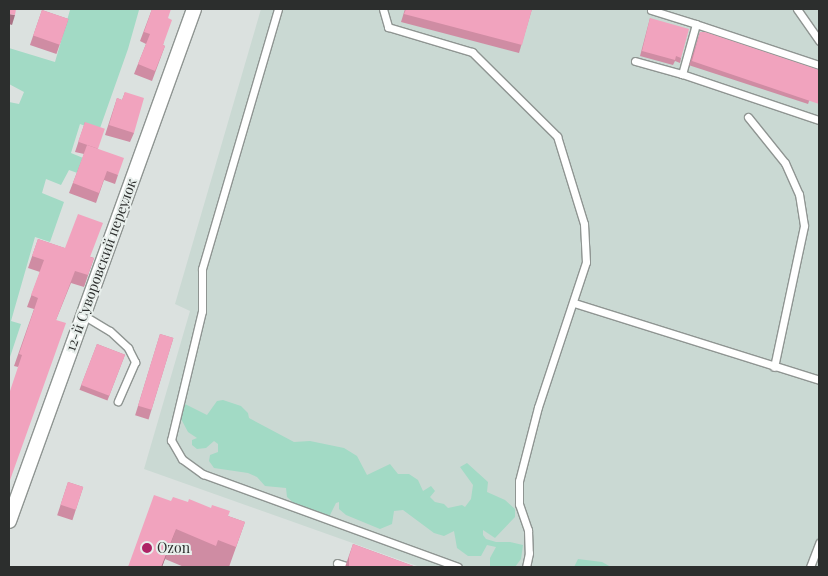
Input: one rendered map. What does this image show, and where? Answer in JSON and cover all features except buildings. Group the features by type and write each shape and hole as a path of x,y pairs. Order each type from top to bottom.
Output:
{"street":[{"name":"12-й Суворовский переулок","path":"9,521 194,9"}],"lane":[{"path":"278,9 202,269 202,311 171,440 182,458 203,474 458,567"},
{"path":"383,9 388,27 472,52 557,136 584,224 586,262 538,407 519,482 519,504 528,530 529,553 526,567"},
{"path":"798,9 819,41"},
{"path":"651,10 819,65"},
{"path":"682,74 696,24"},
{"path":"635,61 682,74 819,120"},
{"path":"748,117 785,163 799,194 804,226 774,367"},
{"path":"574,303 819,380"},
{"path":"83,315 110,331 128,348 135,362 118,401"},
{"path":"810,567 819,543"},
{"path":"337,563 349,567"}],"shaded area":[{"path":"261,9 819,9 819,567 420,567 144,469 190,311 175,304"}],"green space":[{"path":"64,9 142,9 139,10 128,49 99,131 80,124 71,153 88,160 83,175 69,170 61,185 46,179 42,193 64,202 50,242 35,237 11,321 21,324 9,360 9,102 19,104 24,92 9,84 9,48 55,62 70,10"},
{"path":"223,400 241,406 248,413 249,418 294,442 310,441 344,448 357,456 367,475 390,464 398,474 409,474 418,480 423,491 431,486 435,491 430,497 435,502 444,504 448,508 462,505 465,507 471,499 473,485 460,467 467,463 488,482 487,492 505,500 515,509 515,517 495,538 483,530 483,535 486,539 496,542 510,542 523,545 521,559 515,567 490,567 490,558 496,547 487,545 481,556 468,556 457,548 454,531 444,536 434,533 403,510 394,511 392,524 380,529 346,515 339,509 339,502 336,503 329,517 297,506 287,497 286,488 265,486 257,477 248,473 214,468 209,461 210,455 218,452 218,444 214,441 206,448 197,449 192,445 192,440 197,438 188,432 180,417 185,404 207,415 217,401"},
{"path":"578,559 602,562 611,567 574,567"}],"place":[{"name":"Ozon","path":"147,548"}]}
